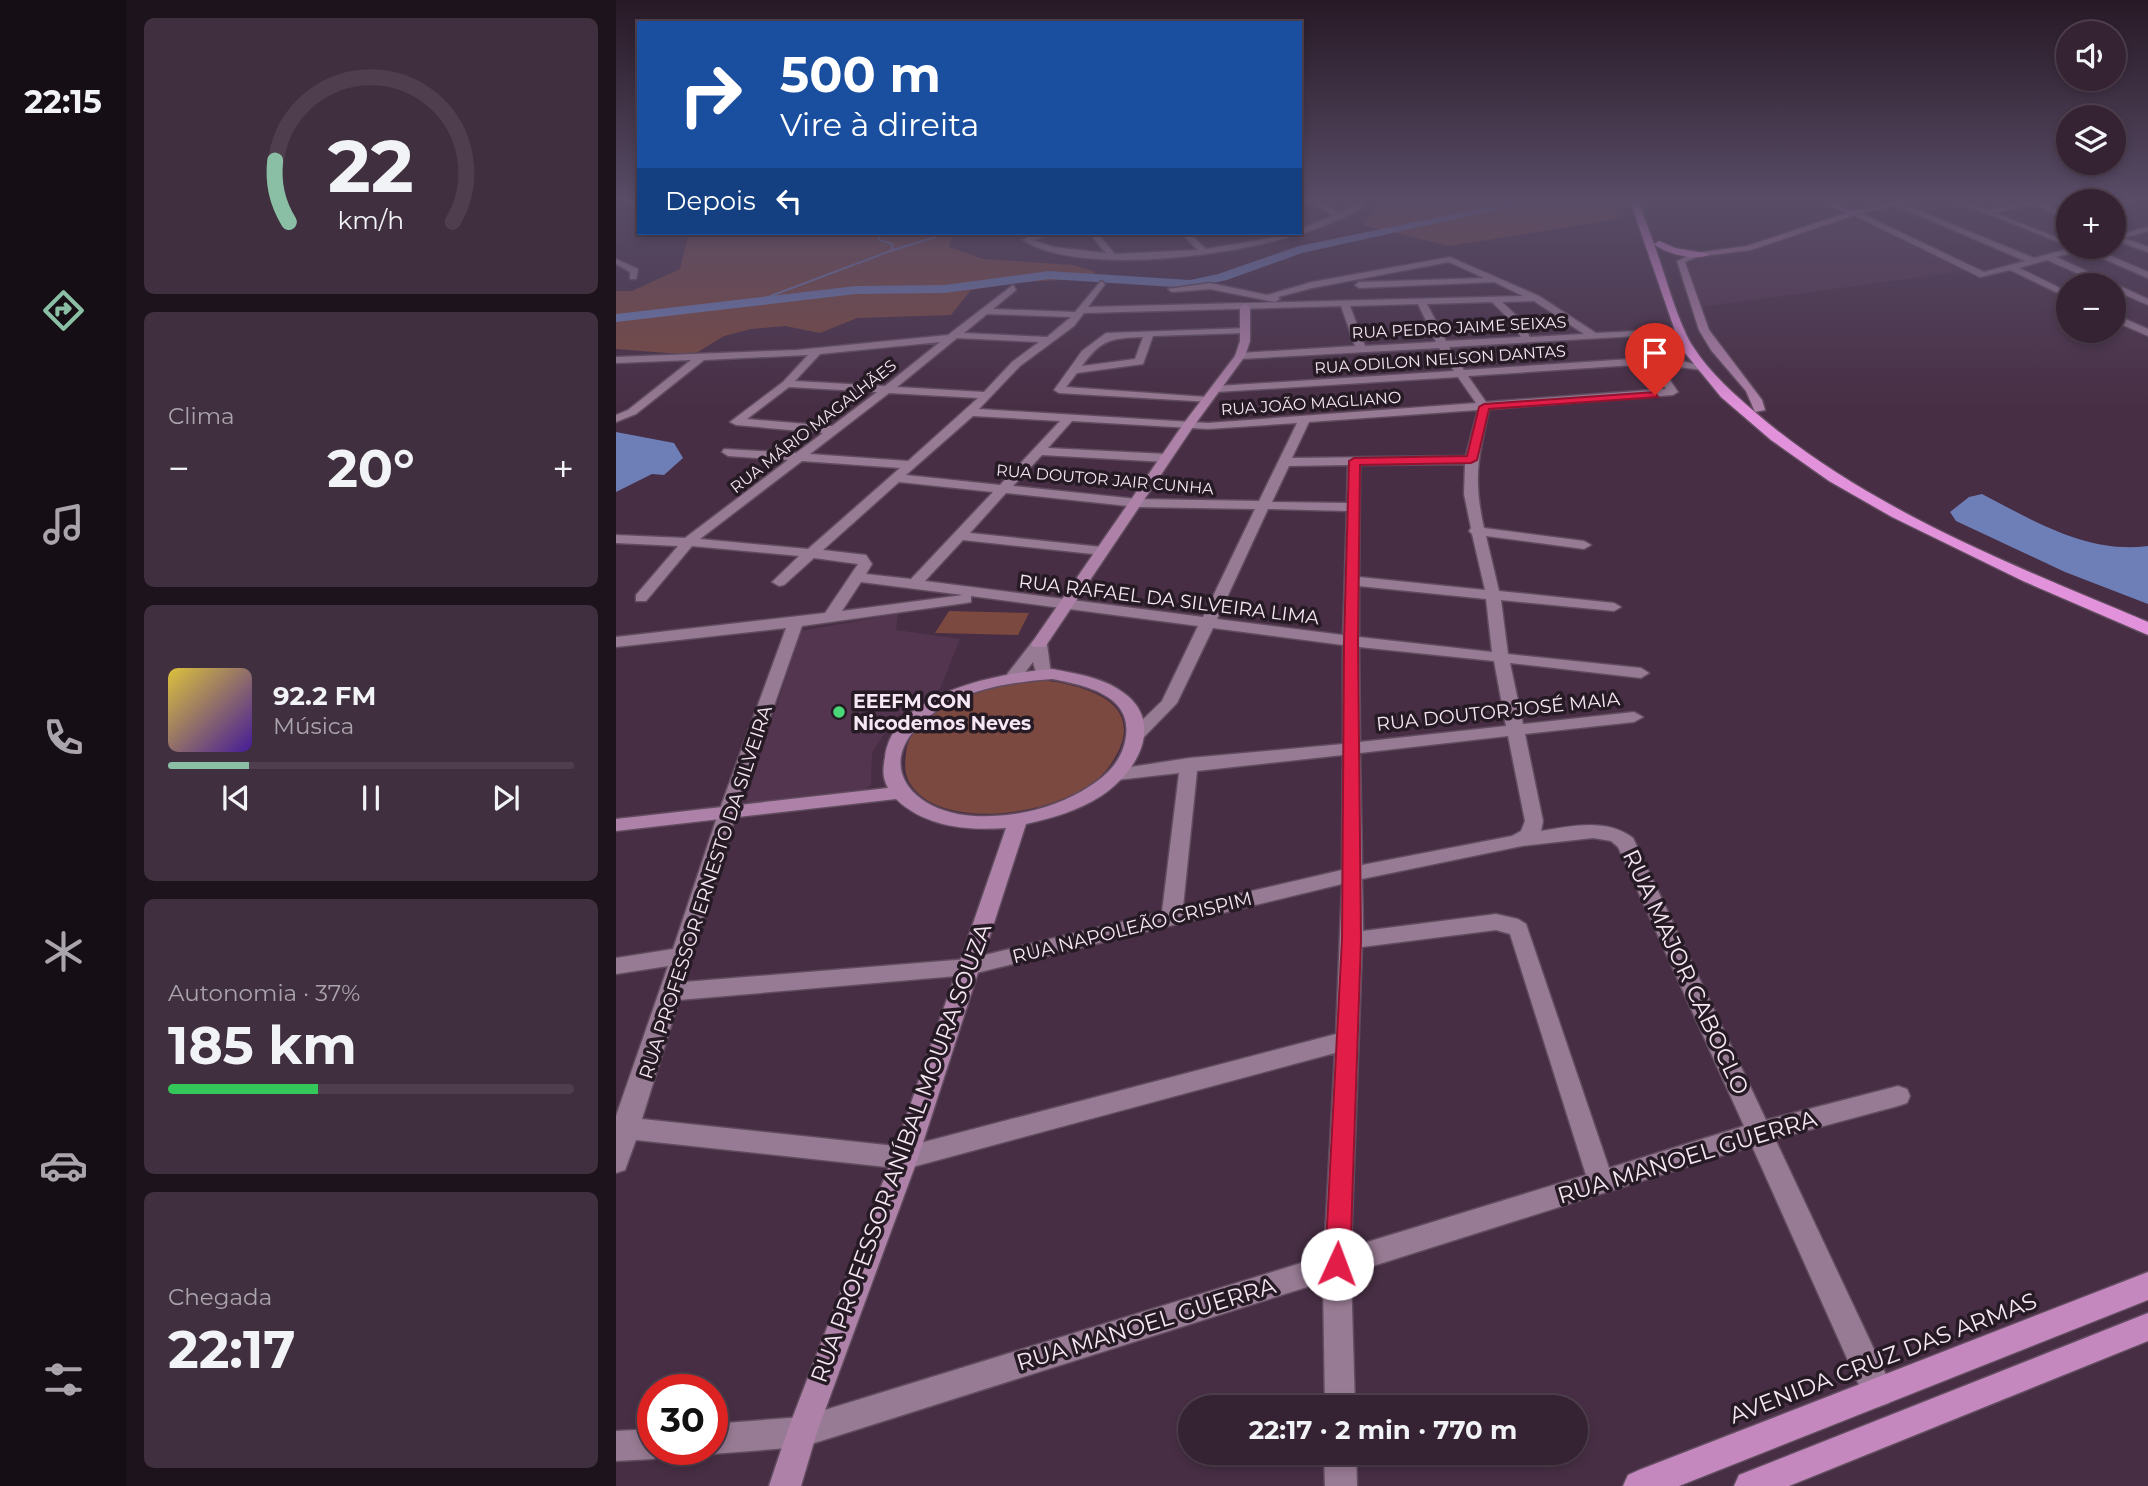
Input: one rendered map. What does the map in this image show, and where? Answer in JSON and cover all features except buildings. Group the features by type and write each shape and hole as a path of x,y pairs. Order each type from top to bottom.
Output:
{"highway":[{"path":"1658,270 1679,331 1701,367 1742,409 1792,449 1861,492 1963,547 2090,599 2148,617"},
{"path":"1669,270 1695,340 1721,374 1759,410 1834,466 1894,500 2148,629"},
{"path":"2090,599 2148,636"}],"main road":[{"name":"AVENIDA CRUZ DAS ARMAS","path":"1639,1486 2148,1286"},
{"path":"1750,1486 2148,1327"}],"street":[{"path":"633,277 634,270"},
{"path":"1268,297 1312,285 1390,270"},
{"path":"1474,270 1536,298 1592,335"},
{"path":"1684,270 1696,310 1710,341 1755,396 1759,410"},
{"path":"1975,271 1988,275 2005,270"},
{"path":"2018,270 2056,289"},
{"path":"1312,285 1495,280"},
{"path":"779,582 970,412 1016,364 1081,313 1101,284"},
{"path":"1172,289 1210,286 1302,305"},
{"name":"RUA MÁRIO MAGALHÃES","path":"642,598 688,542 889,388 1013,288"},
{"path":"2126,292 2148,302"},
{"path":"984,311 1081,313 1536,298"},
{"path":"1494,299 1514,318 1527,338"},
{"path":"1421,301 1442,344 1484,407 1471,460 1470,494 1476,531 1493,595 1501,659 1516,731 1528,830"},
{"path":"1345,304 1361,348"},
{"path":"1014,676 1137,503 1188,425 1240,356 1245,330 1245,307"},
{"path":"2126,325 2144,337"},
{"path":"1207,400 1061,392 1059,387 1095,345 1109,335 1245,330"},
{"name":"RUA PEDRO JAIME SEIXAS","path":"1240,356 1679,331"},
{"path":"1072,370 1139,362 1149,332"},
{"path":"1639,333 1651,360"},
{"path":"616,360 699,359 817,351 952,337 1048,340"},
{"name":"RUA ODILON NELSON DANTAS","path":"1666,360 1687,348"},
{"path":"817,351 787,384 736,422 744,425 833,430"},
{"path":"616,419 632,412 699,359"},
{"path":"616,369 628,360"},
{"name":"RUA ODILON NELSON DANTAS","path":"1217,389 1651,360 1701,367"},
{"name":"RUA JOÃO MAGLIANO","path":"970,412 1188,425 1655,395 1674,389 1651,360"},
{"path":"787,384 986,395"},
{"path":"914,585 1070,417"},
{"path":"1138,733 1132,710 1114,692 1087,679 1043,674 1014,676 974,685 951,696 911,723 894,748 892,774 900,793 919,809 947,819 981,823 1018,820 1075,803 1117,774 1132,753 1138,733 1169,703 1305,419"},
{"path":"1039,451 1166,458"},
{"path":"728,452 911,465"},
{"path":"1283,462 1471,460"},
{"path":"1340,1395 1337,1264 1352,940 1349,875 1354,461"},
{"name":"RUA DOUTOR JAIR CUNHA","path":"897,478 1137,503 1261,508 1353,507"},
{"path":"1476,531 1584,545"},
{"path":"962,536 1102,551"},
{"path":"616,539 688,542 861,558 865,564 859,577 830,618"},
{"name":"RUA RAFAEL DA SILVEIRA LIMA","path":"859,577 987,596 1351,641 1642,673"},
{"path":"1353,581 1614,607"},
{"path":"616,659 622,641 830,618 987,596"},
{"name":"RUA PROFESSOR ERNESTO DA SILVEIRA","path":"616,1162 622,1126 672,992 680,956 727,814 796,622"},
{"path":"1039,644 1043,674"},
{"name":"RUA DOUTOR JOSÉ MAIA","path":"1117,774 1634,717"},
{"path":"1172,917 1189,764"},
{"path":"616,825 900,793"},
{"name":"RUA PROFESSOR ANÍBAL MOURA SOUZA","path":"785,1486 802,1432 905,1158 1018,820"},
{"name":"RUA NAPOLEÃO CRISPIM","path":"672,992 968,967 1528,830"},
{"name":"RUA MAJOR CABOCLO","path":"1528,830 1606,830 1620,835 1642,876 1761,1132 1878,1392"},
{"path":"1352,940 1496,922 1511,924 1518,930 1601,1182"},
{"path":"616,966 680,956"},
{"path":"622,1126 905,1158 1346,1041"},
{"name":"RUA MANOEL GUERRA","path":"728,1438 802,1432 1761,1132 1898,1096"},
{"path":"616,1446 637,1445"},
{"path":"1340,1465 1341,1486"}],"shaded area":[{"path":"677,270 1096,272 1083,279 1020,282 971,290 951,315 857,318 820,333 785,326 751,329 724,336 693,355 616,349 616,291 632,291"},
{"path":"1687,270 1965,271 1700,307"},
{"path":"949,611 1029,613 1018,635 935,633"},
{"name":"EEEFM CON Nicodemos Neves","path":"898,614 896,630 960,639 940,689 895,718 872,752 871,785 862,792 750,804 746,800 801,631"},
{"path":"1041,680 1097,694 1111,703 1121,715 1124,729 1120,747 1108,768 1092,783 1070,796 1043,806 984,814 956,811 932,803 914,789 906,773 906,754 912,736 924,721 940,709 982,691"}],"water":[{"path":"616,432 674,443 683,458 664,475 652,474 616,492"},
{"path":"1982,494 2041,524 2082,540 2125,547 2148,546 2148,604 2065,572 1956,521 1950,512 1969,497"}],"waterway":[{"path":"752,303 839,270"},
{"path":"616,318 856,290 944,289 1049,275 1190,284 1241,270"}],"place":[{"name":"EEEFM CON Nicodemos Neves","path":"839,712"}],"route":[{"path":"1337,1264 1352,940 1349,875 1354,461 1471,460 1484,407 1655,395"}]}
